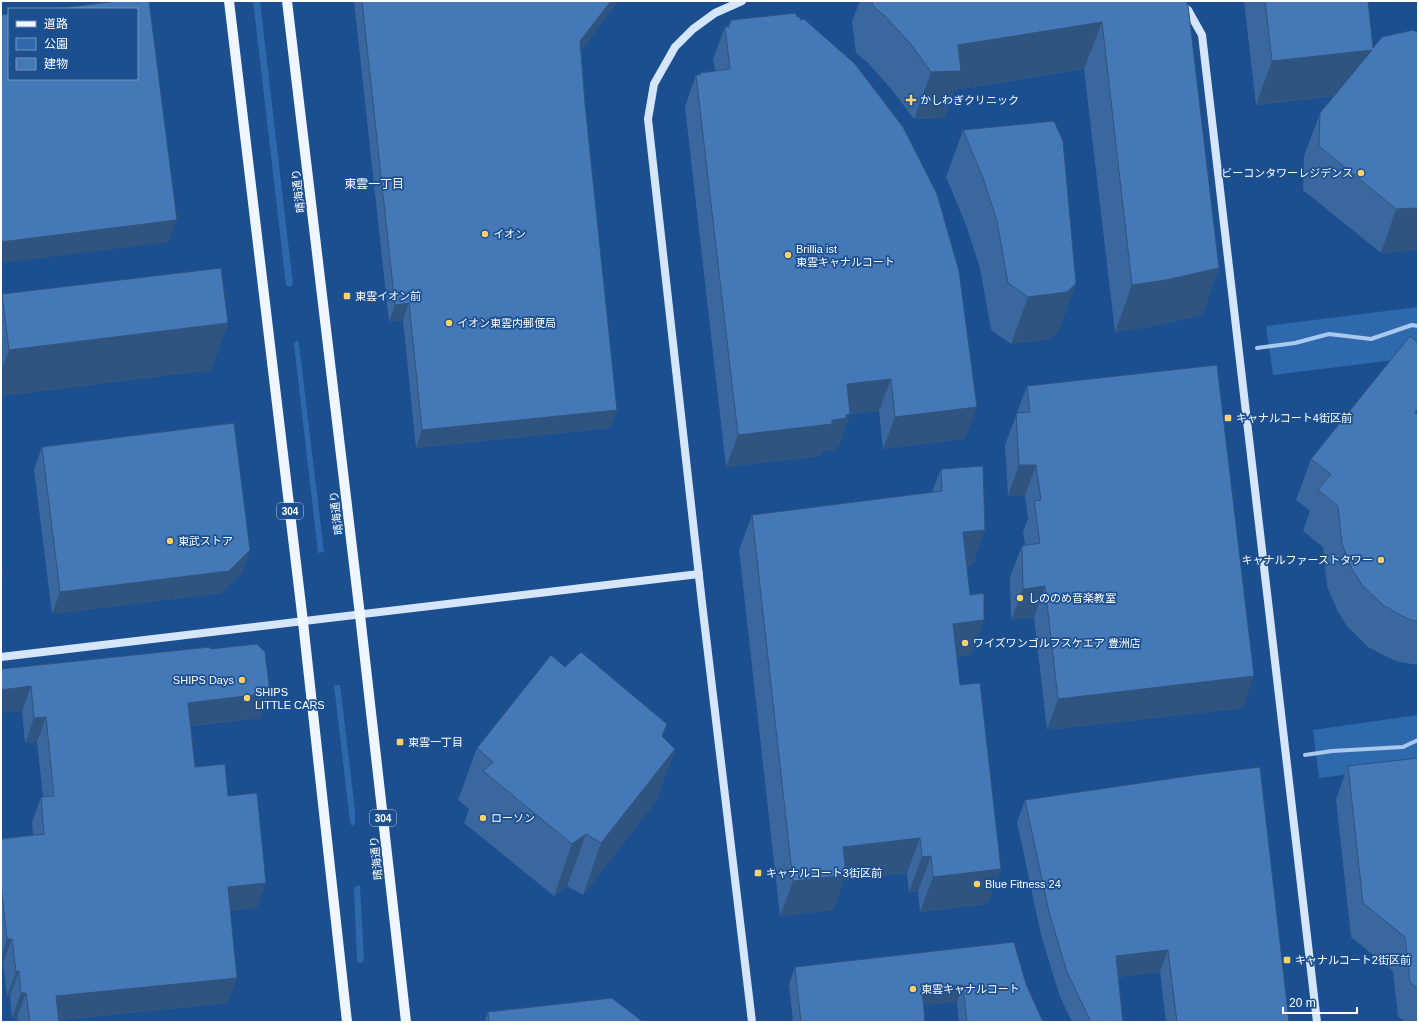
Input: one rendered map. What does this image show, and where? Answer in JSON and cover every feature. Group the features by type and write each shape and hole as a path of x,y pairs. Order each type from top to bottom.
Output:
{"main road":[{"name":"304","path":"229,1 303,622 347,1022"},
{"name":"晴海通り","path":"287,1 360,615 406,1022"}],"street":[{"path":"742,1 716,12 693,29 675,47 654,84 648,119 699,574 752,1022"},
{"path":"1177,1 1188,10 1202,35 1317,1022"},
{"path":"1257,348 1296,343 1329,334 1371,339 1412,326 1418,326"},
{"path":"1,657 699,574"},
{"path":"1306,755 1332,750 1403,747 1418,740"}],"green space":[{"path":"253,1 260,1 293,285 289,287 286,285"},
{"path":"1418,307 1418,357 1273,375 1266,326"},
{"path":"298,341 299,344 324,552 318,553 294,344"},
{"path":"334,685 340,685 355,810 355,823 353,826 350,822"},
{"path":"1418,715 1418,766 1319,778 1313,730"},
{"path":"358,885 360,886 364,960 361,963 357,961 354,888"}],"building":[{"path":"118,1 149,1 177,220 1,242 1,15 8,14 8,80 138,80 138,8 61,8"},
{"name":"イオン","path":"362,1 611,1 580,41 585,104 617,410 422,430 409,303 395,305"},
{"path":"872,1 1186,1 1188,5 1219,268 1166,280 1132,285 1102,22 958,45 961,71 931,72 910,43 885,16 873,6"},
{"path":"1265,1 1368,1 1373,48 1382,37 1413,30 1418,33 1418,208 1396,209 1319,146 1320,113 1372,50 1272,61"},
{"path":"796,13 797,17 800,17 800,20 804,19 855,64 903,127 937,194 959,271 977,407 895,417 891,379 847,384 850,414 846,415 847,418 832,420 832,424 738,435 696,75 700,75 700,73 730,69 725,27 729,27 731,20"},
{"path":"1054,121 1063,141 1076,283 1067,292 1028,297 1008,283 997,221 983,178 963,130"},
{"path":"221,268 228,323 9,350 2,294"},
{"path":"1410,336 1418,343 1418,408 1415,413 1418,415 1418,621 1402,616 1383,605 1362,585 1352,569 1342,544 1338,506 1318,490 1331,474 1311,459"},
{"path":"1217,365 1254,676 1058,699 1045,586 1023,589 1022,546 1040,543 1034,501 1041,500 1036,465 1019,465 1016,413 1030,412 1027,386"},
{"path":"234,423 250,550 229,571 60,592 42,447"},
{"path":"983,466 985,530 963,532 970,595 984,593 984,620 953,624 960,685 980,683 1001,869 933,877 931,856 922,857 920,838 843,847 846,875 793,881 752,515 942,491 941,469"},
{"path":"1,564 3,577 1,577"},
{"path":"257,644 265,652 270,693 188,703 195,767 225,764 228,796 257,793 266,883 228,887 237,978 56,996 59,1022 30,1022 26,993 21,993 19,971 16,972 12,939 7,939 1,886 1,839 44,834 41,797 54,796 46,717 34,718 31,686 1,690 1,669 210,647 210,649"},
{"path":"581,652 667,724 662,736 675,749 601,843 586,834 572,844 483,771 493,762 477,748 551,655 565,667"},
{"path":"1418,758 1418,989 1410,982 1405,937 1363,903 1348,766"},
{"path":"1260,767 1289,1022 1177,1022 1168,950 1116,956 1123,1022 1091,1022 1067,972 1049,912 1025,800"},
{"path":"1014,942 1026,984 1043,1022 967,1022 963,985 922,989 925,1022 801,1022 795,967"},
{"path":"612,998 643,1022 489,1022 488,1012"}],"place":[{"name":"かしわぎクリニック","path":"911,100"},
{"name":"ビーコンタワーレジデンス","path":"1361,173"},
{"name":"イオン","path":"485,234"},
{"name":"Brillia ist 東雲キャナルコート","path":"788,255"},
{"name":"東雲イオン前","path":"347,296"},
{"name":"イオン東雲内郵便局","path":"449,323"},
{"name":"キャナルコート4街区前","path":"1228,418"},
{"name":"東武ストア","path":"170,541"},
{"name":"キャナルファーストタワー","path":"1381,560"},
{"name":"しののめ音楽教室","path":"1020,598"},
{"name":"ワイズワンゴルフスケエア 豊洲店","path":"965,643"},
{"name":"SHIPS Days","path":"242,680"},
{"name":"SHIPS LITTLE CARS","path":"247,698"},
{"name":"東雲一丁目","path":"400,742"},
{"name":"ローソン","path":"483,818"},
{"name":"キャナルコート3街区前","path":"758,873"},
{"name":"Blue Fitness 24","path":"977,884"},
{"name":"キャナルコート2街区前","path":"1287,960"},
{"name":"東雲キャナルコート","path":"913,989"}],"district":[{"name":"東雲一丁目","path":"374,184"}]}
